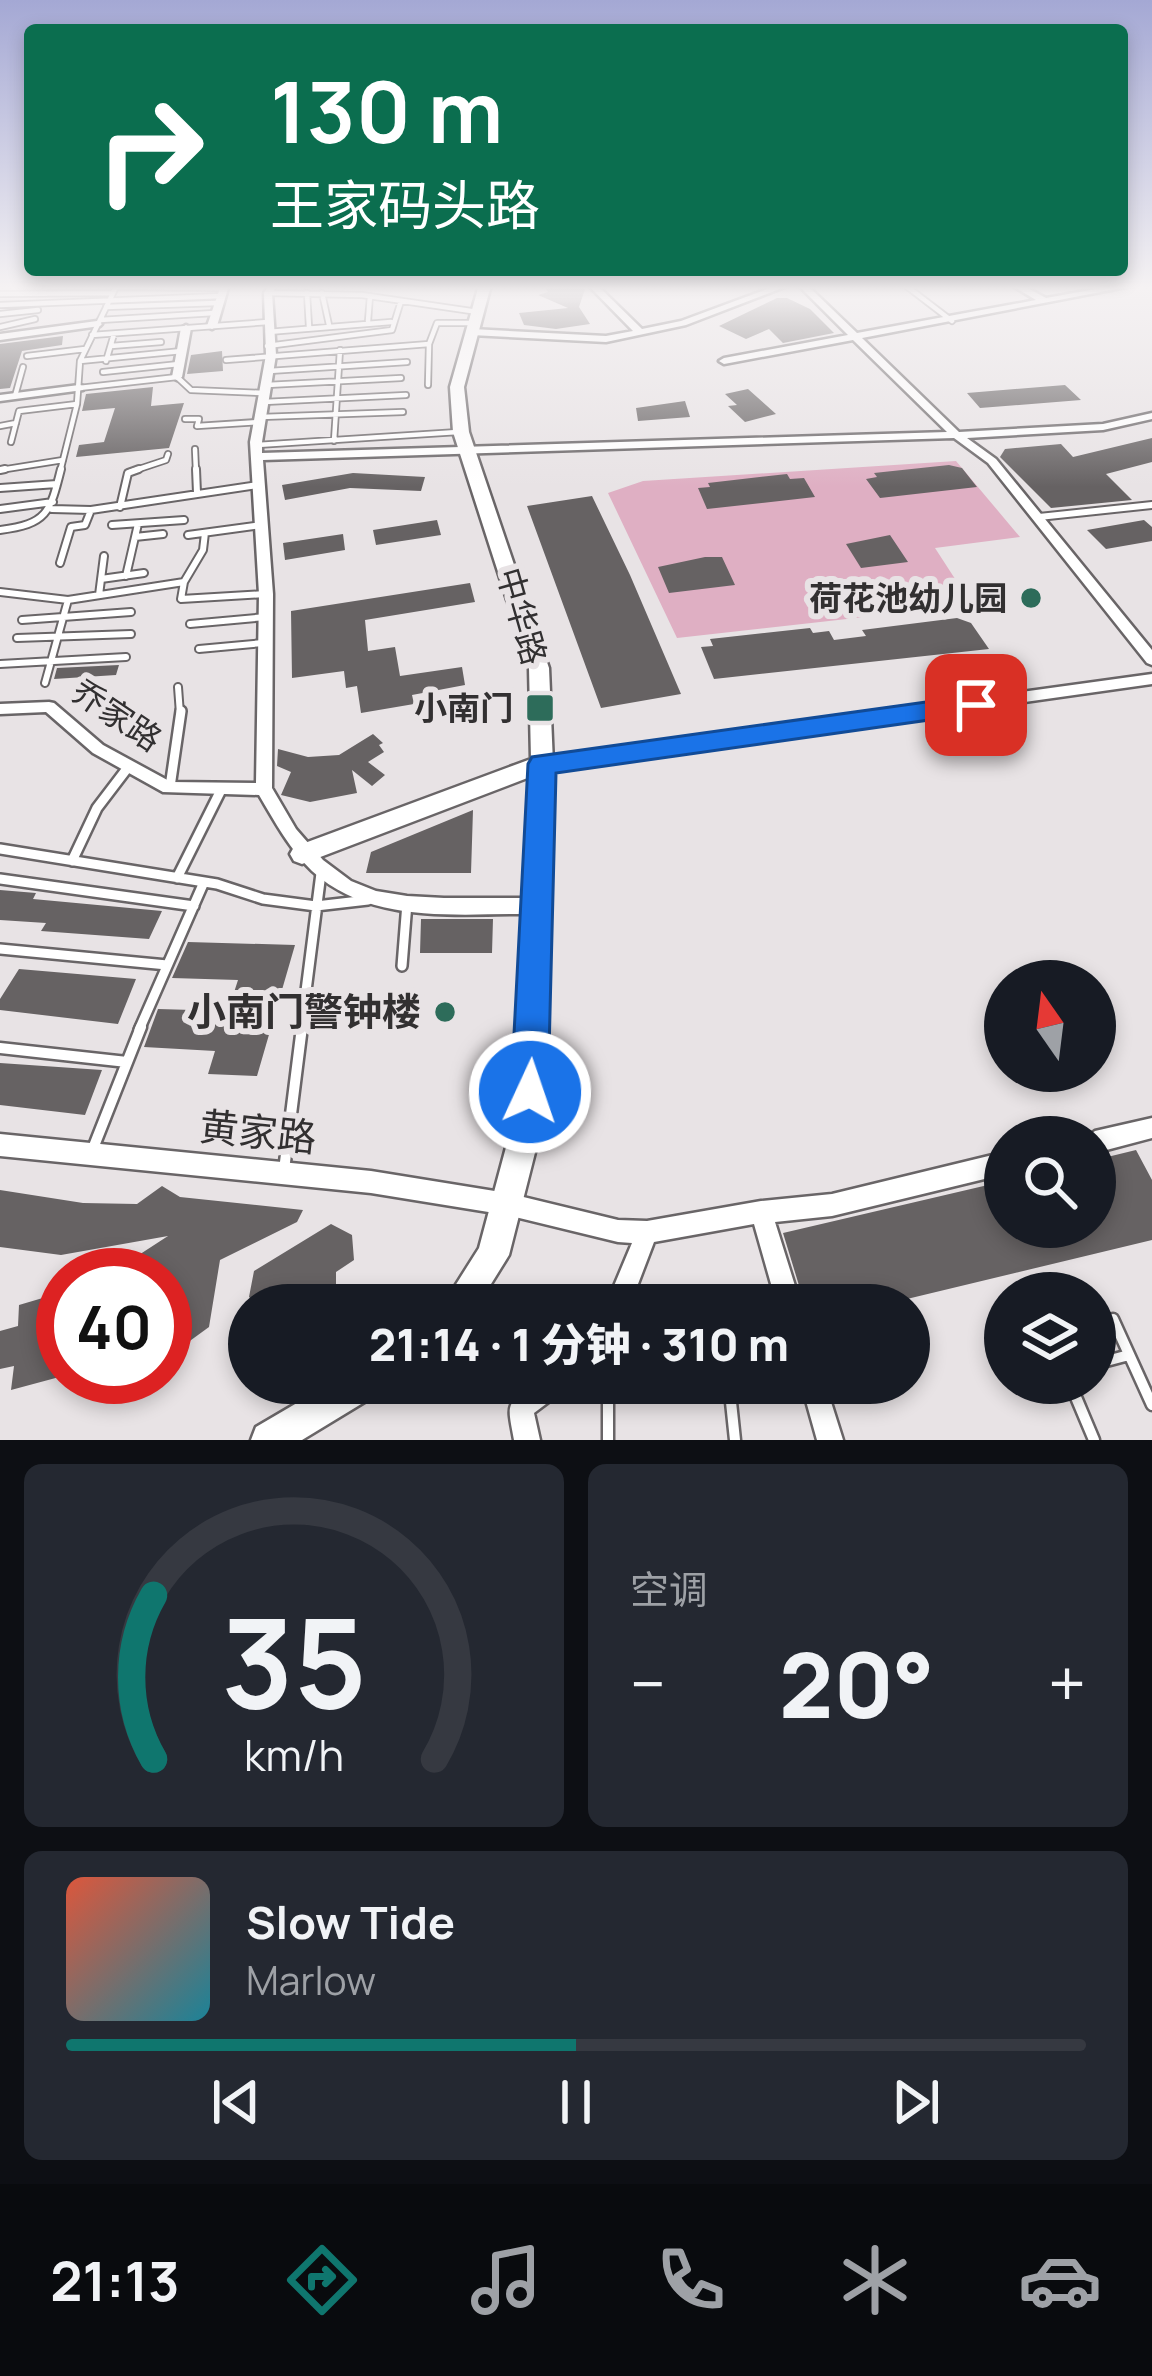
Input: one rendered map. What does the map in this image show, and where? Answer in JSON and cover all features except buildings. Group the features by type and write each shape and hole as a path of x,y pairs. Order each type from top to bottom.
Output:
{"street":[{"path":"179,364 181,352"},
{"path":"269,352 256,451 266,594 264,789 302,854 321,873 376,899 535,906"},
{"name":"中华路","path":"467,352 457,387 463,440 539,668 542,764 527,1124 493,1256 474,1284"},
{"path":"724,361 779,352"},
{"path":"869,352 956,435 992,461 1152,659"},
{"path":"0,398 79,388"},
{"path":"256,451 463,440 956,435 1102,427 1152,416"},
{"path":"302,854 542,764 1152,679"},
{"name":"乔家路","path":"0,710 49,707 98,749 170,788 264,789"},
{"path":"1116,1137 1152,1128"},
{"name":"黄家路","path":"0,1145 284,1170 507,1204 619,1231 647,1232 761,1211 832,1205 984,1168"},
{"path":"761,1211 783,1284"},
{"path":"626,1284 647,1232"},
{"path":"268,1440 329,1404"},
{"path":"526,1404 521,1408 527,1440"},
{"path":"819,1404 830,1440"}],"lane":[{"path":"27,356 58,352"},
{"path":"0,530 30,526 52,506 77,404 84,352"},
{"path":"99,385 109,352"},
{"path":"226,360 263,352"},
{"path":"334,441 340,352"},
{"path":"428,385 429,352"},
{"path":"80,361 107,358 179,364"},
{"path":"268,371 407,362"},
{"path":"103,372 179,364"},
{"path":"79,388 179,364"},
{"path":"179,364 191,390 337,398 406,395"},
{"path":"15,396 23,367"},
{"path":"263,393 338,380 401,378"},
{"path":"11,442 20,411 77,404"},
{"path":"185,419 199,419 197,426 403,412"},
{"path":"0,426 16,423"},
{"path":"256,451 334,441 463,440"},
{"path":"195,449 197,493"},
{"path":"120,507 128,473 166,460 168,454"},
{"path":"57,484 0,486 2,470 63,460"},
{"path":"0,509 91,510 258,484"},
{"path":"1039,517 1152,505"},
{"path":"60,563 71,527 85,525 91,510"},
{"path":"112,525 184,520"},
{"path":"126,576 138,524"},
{"path":"188,535 261,525"},
{"path":"206,533 203,550 184,582 182,599 266,594"},
{"path":"135,537 163,534"},
{"path":"99,595 104,556"},
{"path":"101,579 144,573"},
{"path":"0,592 68,600 184,582"},
{"path":"45,683 68,600"},
{"path":"22,620 131,612"},
{"path":"190,624 266,617"},
{"path":"17,638 131,634"},
{"path":"199,649 266,642"},
{"path":"1,664 126,657"},
{"path":"170,788 182,709 178,687"},
{"path":"72,861 98,808 128,766"},
{"path":"177,878 223,786"},
{"path":"0,849 204,882 263,899 316,906 376,899"},
{"path":"284,1170 321,873"},
{"path":"0,879 194,906"},
{"path":"92,1151 204,882"},
{"path":"402,966 407,903"},
{"path":"0,949 167,965"},
{"path":"0,1048 128,1062"},
{"path":"1116,1325 1152,1405"},
{"path":"1116,1359 1130,1355"},
{"path":"608,1404 608,1440"},
{"path":"731,1404 735,1440"},
{"path":"1079,1404 1094,1440"}],"shaded area":[{"path":"956,461 1020,537 935,548 972,605 677,638 608,493 643,481"}],"place":[{"name":"荷花池幼儿园","path":"1031,598"},
{"name":"小南门","path":"540,708"},
{"name":"小南门警钟楼","path":"445,1012"}],"route":[{"path":"530,1092 542,764 976,705"}]}
